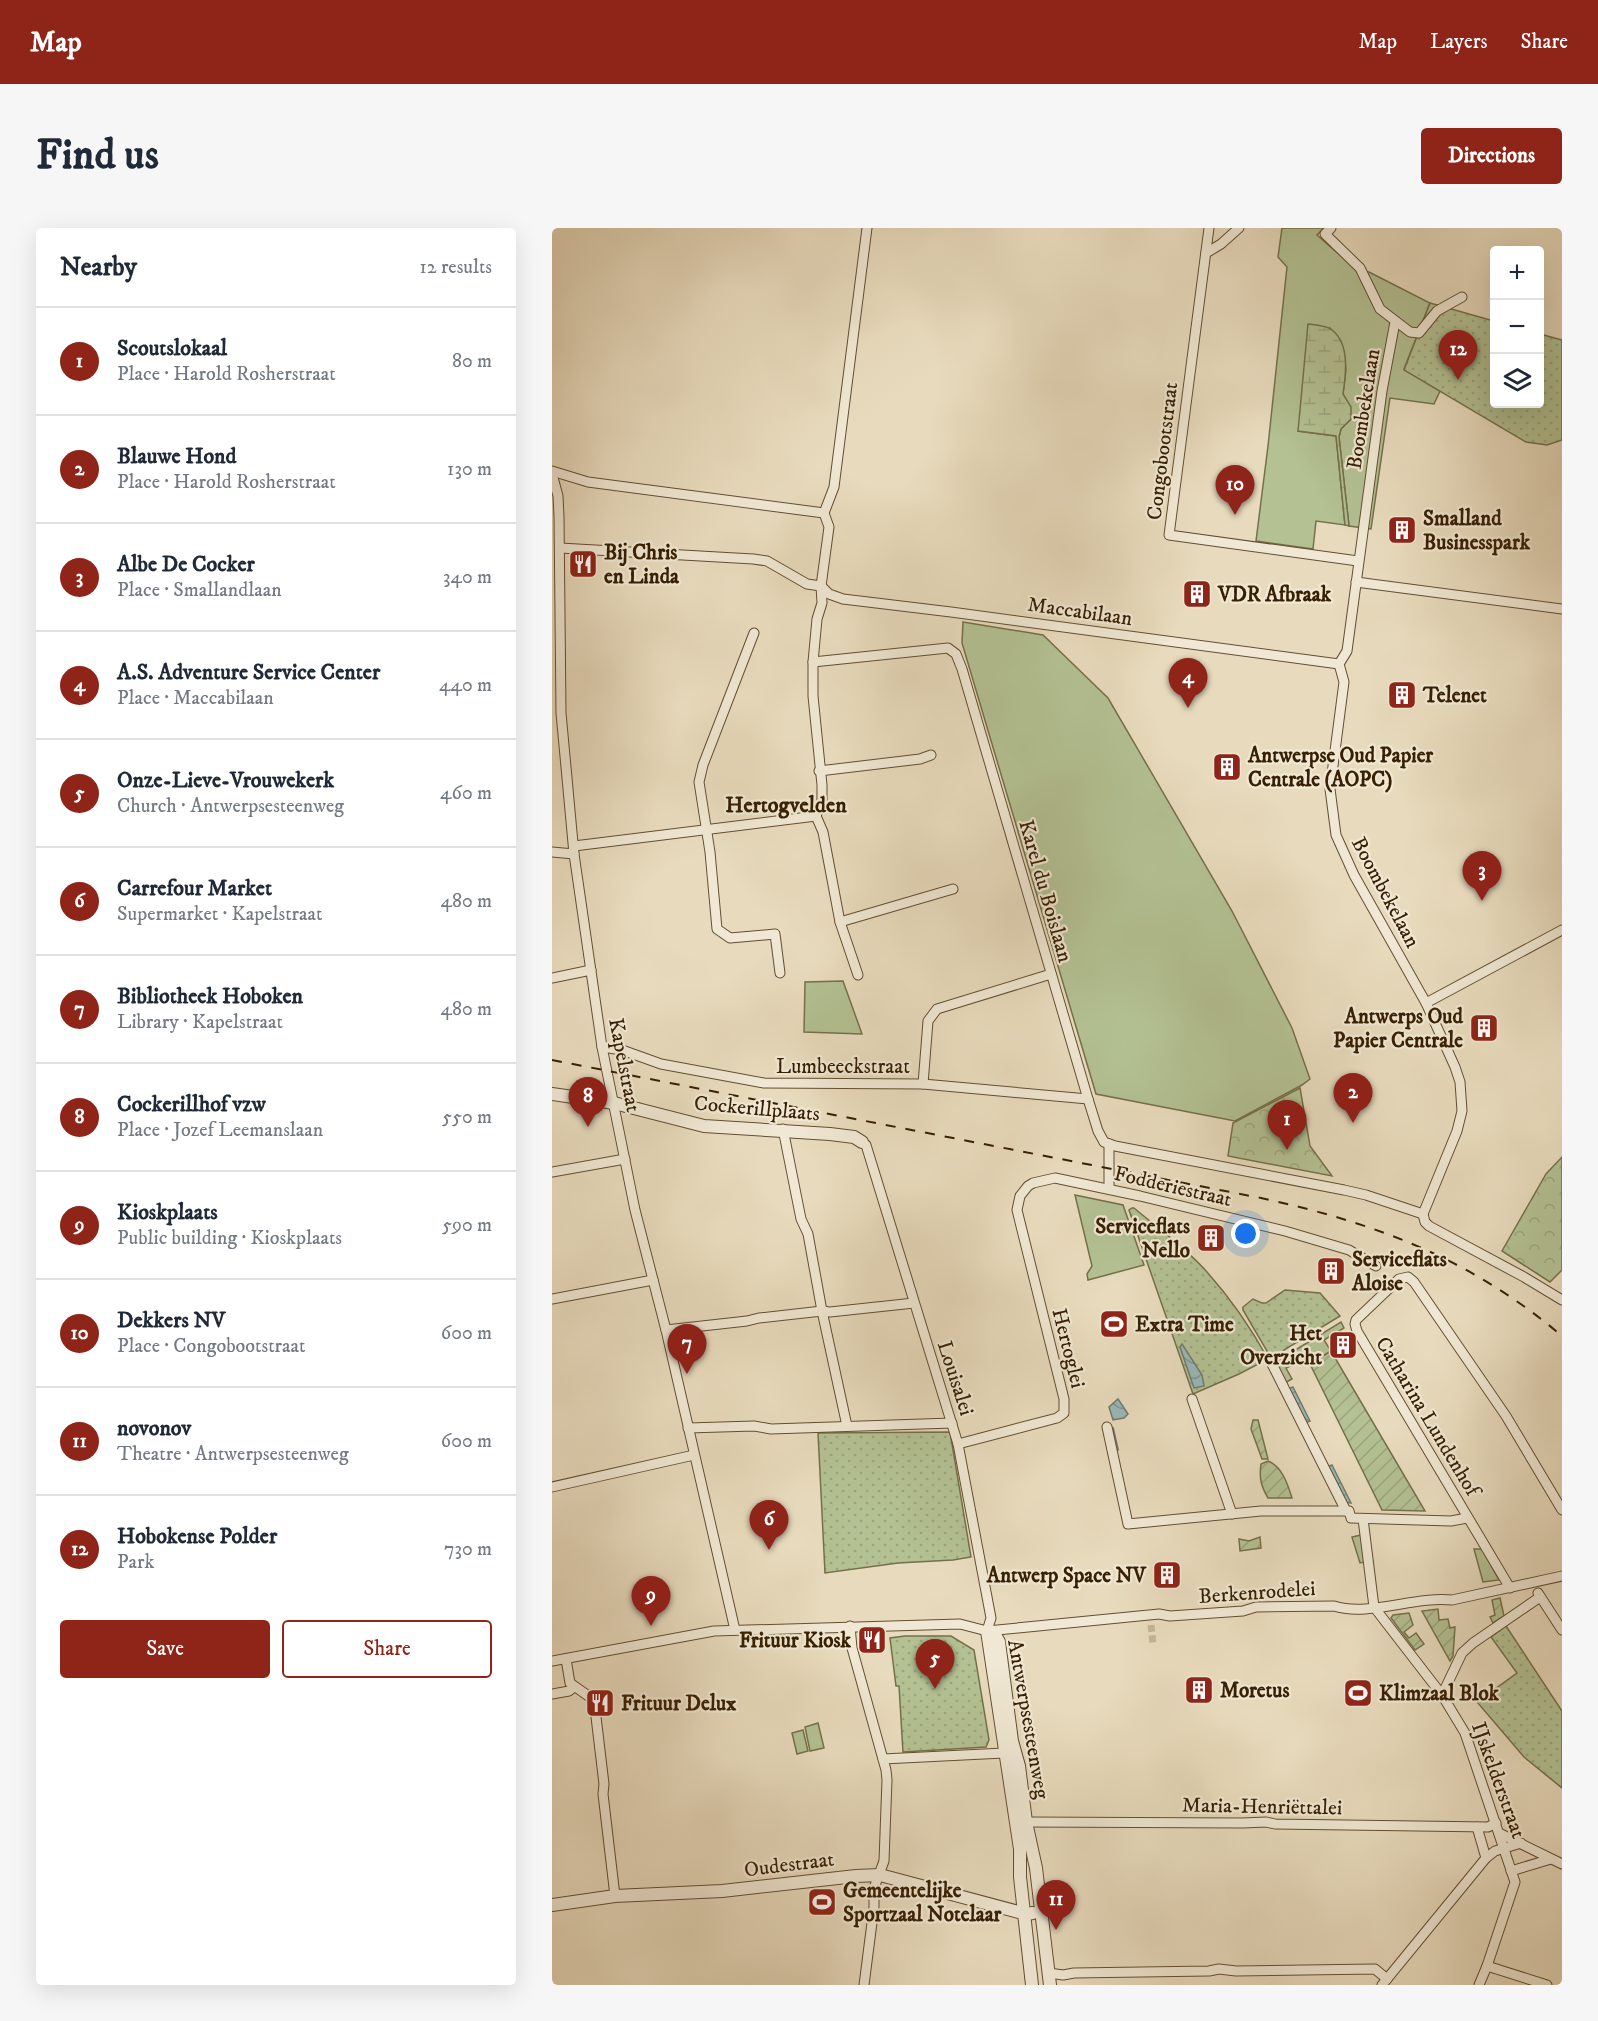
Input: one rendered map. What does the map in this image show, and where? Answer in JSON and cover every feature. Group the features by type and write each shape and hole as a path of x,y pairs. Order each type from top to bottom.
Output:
{"street":[{"path":"858,975 840,922 823,832 816,816 822,800 813,696 813,662 817,619 822,603 821,586 829,527 824,513 834,487 867,228"},
{"name":"Congobootstraat","path":"1209,228 1169,535 1358,561"},
{"path":"1206,253 1221,244 1239,228"},
{"path":"1331,228 1325,234 1360,268 1380,309 1410,332 1419,333 1437,310 1462,297"},
{"name":"Boombekelaan","path":"1395,322 1382,391 1347,651 1339,664 1344,681 1330,789 1336,835 1354,875 1426,1003 1460,1082 1462,1111 1423,1215"},
{"name":"Kapelstraat","path":"735,1630 666,1330 635,1210 602,1047 556,713 556,588 560,548 558,496 552,472 588,482 824,513"},
{"path":"558,496 571,477"},
{"name":"Maccabilaan","path":"560,548 767,561 807,584 821,586 829,594 843,599 1339,664"},
{"path":"1356,582 1562,609"},
{"path":"754,633 702,768 699,782 710,852 717,929 730,938 775,934 780,973"},
{"name":"Karel du Boislaan","path":"813,662 948,648 956,654 1088,1099 1101,1138 1108,1144"},
{"path":"819,771 920,759 931,755"},
{"path":"552,852 816,816"},
{"path":"840,922 953,889"},
{"path":"1426,1003 1562,930"},
{"path":"552,978 591,970"},
{"path":"922,1084 928,1021 937,1009 1051,974"},
{"name":"Lumbeeckstraat","path":"602,1047 622,1050 661,1064 764,1083 922,1084 1088,1099"},
{"name":"Cockerillplaats","path":"552,1094 614,1103 704,1126 783,1129 854,1137 862,1142"},
{"path":"783,1129 801,1219 808,1234 822,1311 848,1426"},
{"name":"Louisalei","path":"862,1142 866,1145 958,1444 991,1618 987,1631"},
{"path":"1109,1189 1108,1144 1344,1190 1423,1215 1429,1226 1562,1300"},
{"path":"552,1172 625,1159"},
{"name":"Fodderiestraat","path":"1028,1186 1033,1182 1055,1178 1109,1189 1316,1240 1349,1250 1376,1266"},
{"name":"Hertoglei","path":"958,1444 1057,1418 1064,1413 1064,1399 1017,1210 1020,1196 1028,1186"},
{"name":"Catharina Lundenhof","path":"1510,1588 1355,1328 1359,1317 1400,1279 1408,1277 1414,1282 1506,1416 1562,1510"},
{"path":"552,1299 653,1280"},
{"path":"666,1330 822,1311 914,1303"},
{"path":"1271,1362 1346,1511 1349,1511 1352,1518 1451,1521 1467,1518"},
{"path":"1192,1399 1232,1514"},
{"path":"688,1428 753,1426 771,1429 952,1423"},
{"path":"1107,1427 1128,1524 1261,1511 1346,1511"},
{"path":"552,1487 694,1455"},
{"path":"1363,1519 1374,1607"},
{"name":"Berkenrodelei","path":"554,1661 702,1632 960,1624 987,1631 1159,1614 1170,1616 1243,1611 1256,1607 1334,1606 1344,1609 1438,1599 1452,1600 1562,1576"},
{"path":"1533,1583 1562,1630"},
{"path":"1442,1695 1462,1653 1540,1597"},
{"name":"IJskelderstraat","path":"1374,1607 1442,1695 1466,1733 1515,1882 1479,1985"},
{"path":"850,1626 852,1648 887,1780 884,1861 874,1888 874,1907 864,1985"},
{"name":"Antwerpsesteenweg","path":"1032,1985 1026,1914 1020,1877 1020,1849 987,1631 994,1633 999,1642 1012,1741 1019,1766 1035,1869 1049,1979"},
{"path":"567,1659 570,1683 594,1700 615,1896"},
{"path":"552,1694 569,1691 574,1687"},
{"path":"883,1759 1004,1753"},
{"name":"Maria-Henriëttalei","path":"1026,1822 1243,1823 1254,1821 1275,1824 1498,1828"},
{"path":"1478,1827 1486,1858"},
{"path":"1498,1828 1562,1864"},
{"path":"1030,1963 1049,1979 1061,1982 1074,1973 1219,1969 1236,1971 1375,1969 1385,1982 1486,1858 1495,1851 1521,1843"},
{"path":"1511,1871 1551,1859"},
{"name":"Oudestraat","path":"552,1905 615,1896 722,1891 880,1875 1026,1914"},
{"path":"1026,1914 1041,1912"},
{"path":"1487,1966 1547,1985"}],"green space":[{"path":"1282,228 1324,228 1317,235 1357,270 1369,272 1430,303 1404,369 1440,391 1434,404 1390,398 1371,529 1349,526 1339,437 1341,429 1351,419 1343,394 1346,369 1341,341 1330,328 1298,431 1336,436 1345,525 1316,521 1313,549 1256,541 1287,267 1278,257"},
{"path":"1430,303 1490,320 1490,408 1544,408 1544,335 1562,340 1562,440 1547,445 1526,442 1404,370"},
{"path":"1308,324 1330,328 1338,336 1344,351 1346,369 1343,394 1351,407 1351,419 1341,429 1339,437 1349,526 1345,525 1336,436 1298,431"},
{"path":"963,622 1043,635 1108,698 1232,911 1292,1028 1310,1079 1302,1085 1235,1121 1096,1094 962,643"},
{"path":"843,981 862,1034 804,1032 805,982"},
{"path":"1300,1088 1310,1146 1332,1176 1228,1156 1233,1123"},
{"path":"1562,1157 1562,1270 1550,1282 1502,1251 1546,1174"},
{"path":"1075,1195 1123,1205 1144,1265 1088,1280 1087,1274 1092,1266"},
{"path":"1132,1208 1199,1263 1240,1314 1268,1359 1193,1394 1129,1210"},
{"path":"1285,1290 1320,1293 1340,1316 1271,1358 1243,1307 1253,1299 1266,1303"},
{"path":"1341,1322 1344,1328 1324,1340 1331,1351 1310,1364 1306,1358 1286,1368 1292,1379 1285,1383 1274,1363"},
{"path":"1331,1351 1425,1511 1382,1510 1310,1364"},
{"path":"1253,1420 1258,1420 1268,1459 1262,1459 1251,1429"},
{"path":"950,1432 971,1557 898,1563 825,1573 818,1433"},
{"path":"1268,1461 1281,1471 1292,1498 1268,1498 1262,1486 1260,1474 1261,1464"},
{"path":"1361,1535 1365,1562 1360,1563 1352,1537"},
{"path":"1260,1537 1261,1548 1240,1551 1239,1539 1249,1541"},
{"path":"1474,1549 1482,1549 1499,1580 1483,1582"},
{"path":"1500,1598 1504,1616 1493,1623 1490,1617 1495,1615 1492,1600"},
{"path":"1438,1609 1439,1620 1448,1619 1450,1628 1455,1627 1453,1656 1450,1661 1422,1611"},
{"path":"1409,1613 1413,1625 1404,1632 1409,1638 1416,1633 1424,1644 1415,1650 1391,1618 1393,1615"},
{"path":"1506,1626 1562,1711 1562,1788 1524,1757 1477,1702 1517,1673 1491,1637"},
{"path":"951,1636 974,1650 989,1740 986,1747 903,1752 899,1686 896,1686 890,1638"},
{"path":"818,1723 824,1748 810,1751 805,1727"},
{"path":"803,1730 808,1751 797,1754 792,1733"}],"water":[{"path":"1182,1344 1202,1375 1204,1386 1194,1388 1180,1347"},
{"path":"1293,1387 1310,1421 1305,1423 1288,1389"},
{"path":"1118,1399 1128,1414 1124,1418 1113,1420 1109,1407"},
{"path":"1332,1465 1351,1503 1345,1502 1327,1467"}],"waterway":[{"path":"1113,1428 1118,1450"}],"tunnel":[{"path":"1151,1625 1153,1644"}],"railway":[{"path":"552,1060 1261,1198 1344,1219 1383,1232 1457,1265 1493,1285 1562,1336"}],"place":[{"name":"Hobokense Polder","path":"1458,380"},
{"name":"Dekkers NV","path":"1235,515"},
{"name":"Smalland Businesspark","path":"1402,530"},
{"name":"Bij Chris en Linda","path":"583,564"},
{"name":"VDR Afbraak","path":"1197,594"},
{"name":"Telenet","path":"1402,695"},
{"name":"A.S. Adventure Service Center","path":"1188,708"},
{"name":"Antwerpse Oud Papier Centrale (AOPC)","path":"1227,767"},
{"name":"Albe De Cocker","path":"1482,901"},
{"name":"Antwerps Oud Papier Centrale","path":"1484,1028"},
{"name":"Blauwe Hond","path":"1353,1123"},
{"name":"Cockerillhof vzw","path":"588,1127"},
{"name":"Scoutslokaal","path":"1287,1150"},
{"name":"Serviceflats Nello","path":"1211,1238"},
{"name":"Serviceflats Aloise","path":"1331,1271"},
{"name":"Extra Time","path":"1114,1324"},
{"name":"Het Overzicht","path":"1343,1345"},
{"name":"Bibliotheek Hoboken","path":"687,1374"},
{"name":"Carrefour Market","path":"769,1550"},
{"name":"Antwerp Space NV","path":"1167,1575"},
{"name":"Kioskplaats","path":"651,1626"},
{"name":"Frituur Kiosk","path":"872,1640"},
{"name":"Onze-Lieve-Vrouwekerk","path":"935,1689"},
{"name":"Moretus","path":"1199,1690"},
{"name":"Klimzaal Blok","path":"1358,1693"},
{"name":"Frituur Delux","path":"600,1703"},
{"name":"Gemeentelijke Sportzaal Notelaar","path":"822,1902"},
{"name":"novonov","path":"1056,1930"}],"district":[{"name":"Hertogvelden","path":"786,804"}]}
